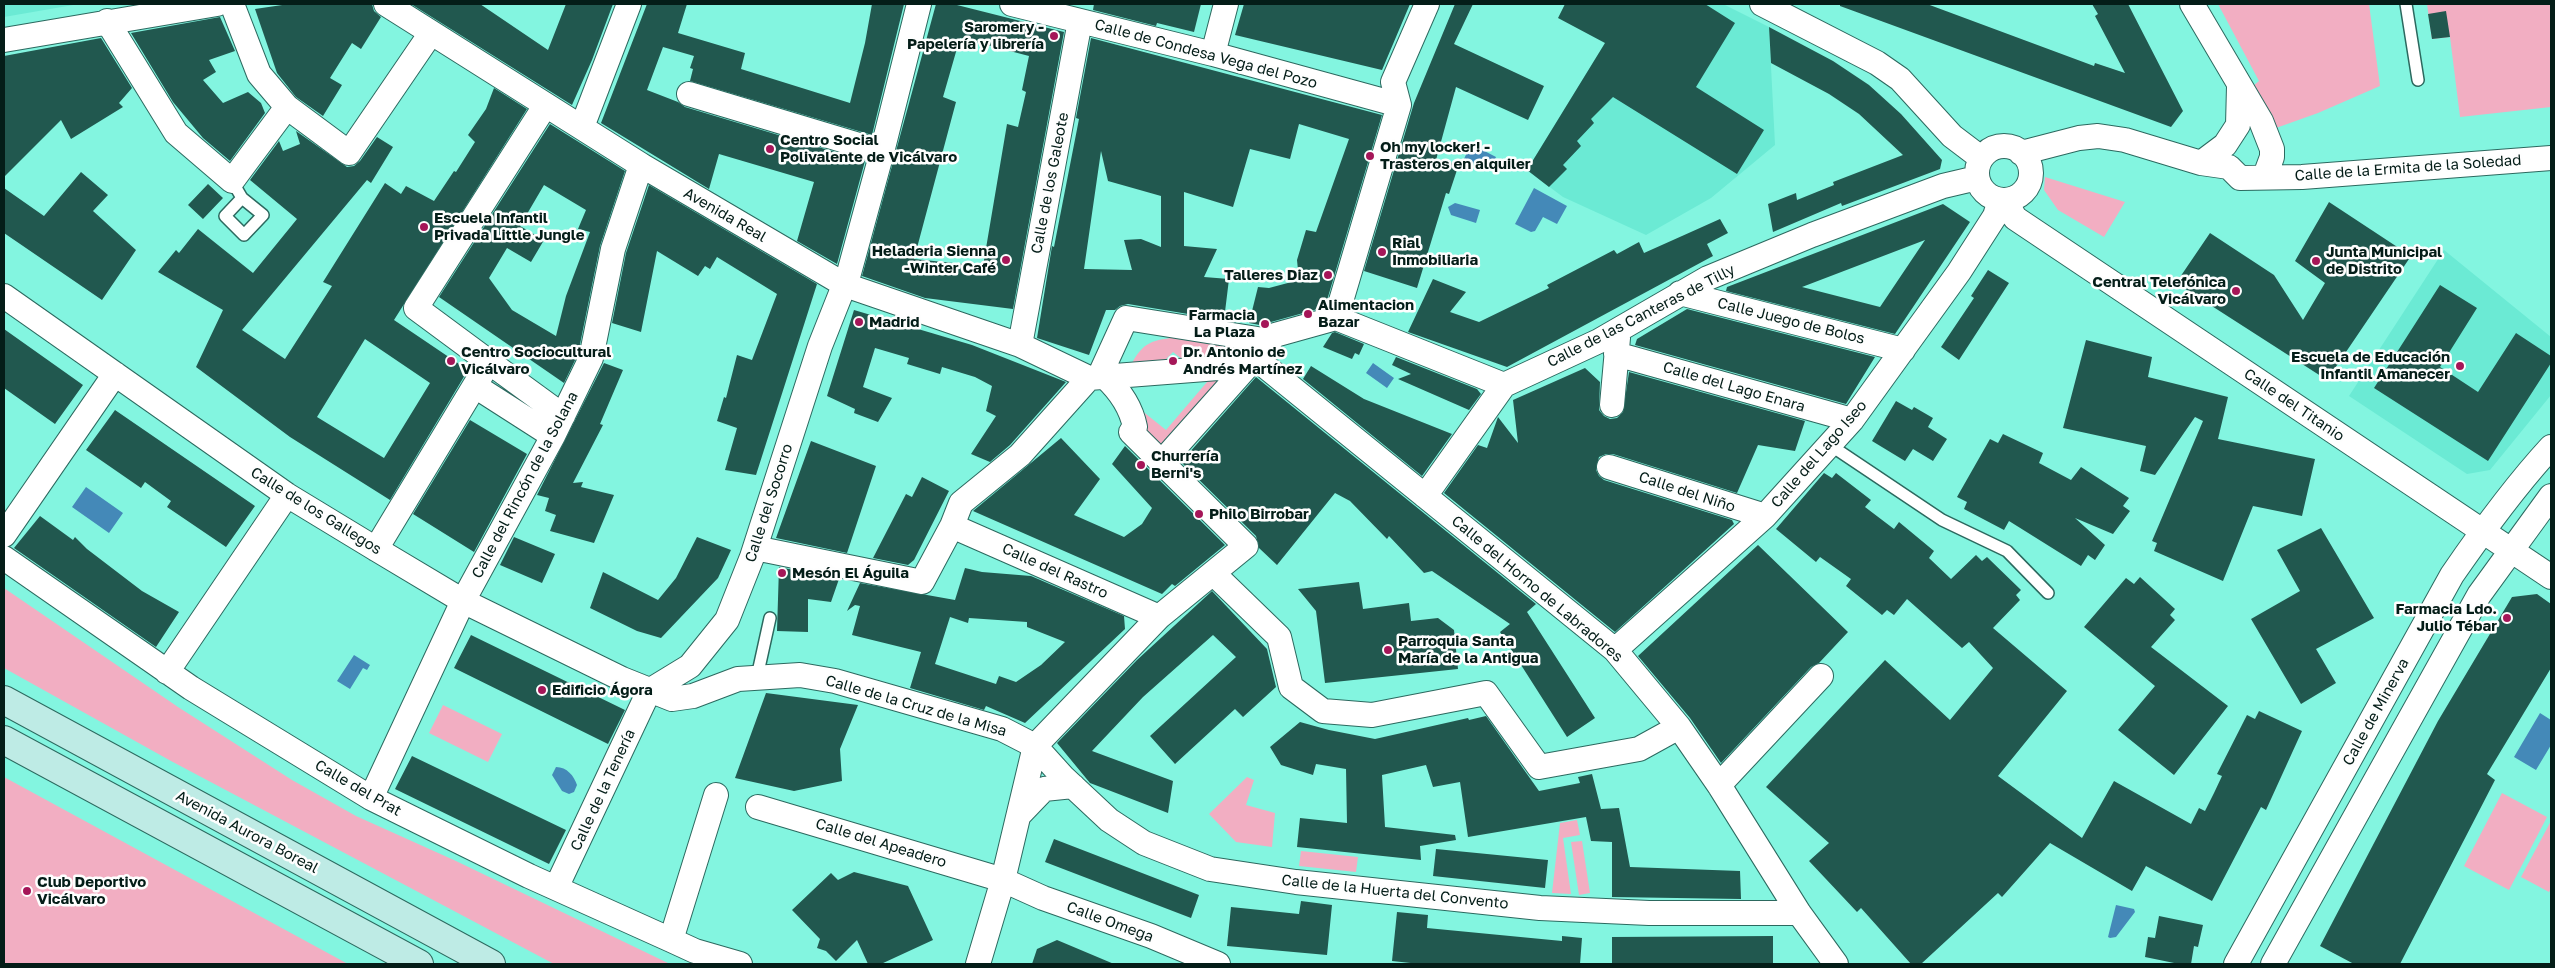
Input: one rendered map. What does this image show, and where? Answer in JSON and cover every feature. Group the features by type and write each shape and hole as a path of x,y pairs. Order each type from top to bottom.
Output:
{"main road":[{"name":"Avenida Aurora Boreal","path":"4,700 491,964"},
{"path":"4,740 419,964"}],"street":[{"path":"4,40 217,4"},
{"path":"232,4 259,74 287,107 349,153 431,33"},
{"name":"Avenida Real","path":"386,4 641,165 845,285 1020,345 1098,377"},
{"path":"582,127 629,4"},
{"name":"Calle del Socorro","path":"649,691 690,666 727,620 755,548 776,477 820,346 845,285 882,152 919,4"},
{"name":"Calle de Condesa Vega del Pozo","path":"1012,4 1213,54 1399,105"},
{"path":"1213,54 1226,4"},
{"path":"1762,4 1877,63 1900,79 1979,168 1985,193 2009,198 2028,186 2026,161 2014,148 1996,147 1979,168"},
{"path":"2192,4 2239,86 2252,104 2270,142 2272,157 2265,176"},
{"path":"1336,318 1399,105 1393,82 1424,11"},
{"path":"108,21 176,133 237,190 287,107"},
{"name":"Calle de los Galeote","path":"1020,345 1080,21"},
{"path":"2026,161 2050,146 2098,136 2125,140 2201,163 2227,156 2238,125 2239,86"},
{"path":"689,94 882,152"},
{"path":"545,106 416,308 489,362 558,426"},
{"name":"Calle de la Ermita de la Soledad","path":"2227,156 2240,178 2265,176 2302,177 2551,158"},
{"name":"Calle del Rincón de la Solana","path":"372,798 463,601 558,426 590,358 613,249 641,165"},
{"name":"Calle de las Canteras de Tilly","path":"1504,385 1620,329 1708,278 1812,235 1943,186 1979,168"},
{"name":"Calle del Titanio","path":"2009,198 2037,233 2551,577"},
{"name":"Calle del Lago Iseo","path":"1615,650 1765,516 1852,420 2009,198"},
{"name":"Calle Juego de Bolos","path":"1680,293 1903,350"},
{"name":"Calle de los Gallegos","path":"4,296 287,495 463,601 649,691"},
{"path":"755,548 922,582 952,526 961,503 1020,455 1098,377 1126,318 1270,341"},
{"path":"1161,463 1275,335 1336,318 1504,385 1425,496"},
{"path":"1612,405 1620,329"},
{"name":"Calle del Lago Enara","path":"1616,354 1852,420"},
{"path":"1098,377 1244,366 1255,358"},
{"name":"Calle del Horno de Labradores","path":"1255,358 1615,650 1679,727 1720,785 1799,913 1836,964"},
{"path":"376,549 489,362"},
{"path":"4,535 115,374"},
{"path":"978,964 1003,880 1035,746 1159,617 1246,546 1131,432 1135,427 1132,413 1120,392 1098,377"},
{"path":"475,386 558,426"},
{"name":"Calle de Minerva","path":"2236,964 2452,575 2482,531 2521,480 2551,448"},
{"name":"Calle del Niño","path":"1609,467 1765,516"},
{"path":"167,672 287,495"},
{"path":"2273,964 2479,595 2551,496"},
{"name":"Calle del Rastro","path":"952,526 1159,617"},
{"name":"Calle del Prat","path":"4,558 167,672 372,798 556,888 695,951 740,964"},
{"path":"1214,574 1279,637 1291,688 1323,711 1372,715 1486,693 1539,767 1638,749 1679,727"},
{"name":"Calle de la Cruz de la Misa","path":"649,691 672,699 693,696 738,679 800,675 835,680 1002,729 1035,746"},
{"path":"1720,785 1821,676"},
{"name":"Calle de la Tenería","path":"556,888 649,691"},
{"name":"Calle de la Huerta del Convento","path":"1035,746 1109,820 1144,843 1210,870 1296,882 1540,908 1649,914 1799,913"},
{"path":"1018,815 1044,789 1073,786"},
{"path":"671,940 716,795"},
{"name":"Calle del Apeadero","path":"758,806 1003,880"},
{"name":"Calle Omega","path":"1003,880 1043,898 1151,936 1218,964"}],"lane":[{"path":"2406,4 2418,80"},
{"path":"1830,444 1942,520 2007,551 2048,593"},
{"path":"757,677 770,618"}],"shaded area":[{"path":"4,4 79,4 4,17"},
{"path":"1629,4 1723,4 1769,27 1775,145 1711,198 1646,235 1563,197 1527,170"},
{"path":"2218,4 2369,4 2380,86 2318,113 2276,128 2253,86 2259,81"},
{"path":"2427,4 2551,4 2551,107 2460,117 2450,37 2432,39"},
{"path":"2045,177 2125,202 2104,237 2058,210 2044,190"},
{"name":"Escuela de Educación Infantil Amanecer","path":"2444,250 2551,337 2551,395 2490,470 2467,474 2349,396"},
{"path":"1180,337 1203,339 1248,355 1183,360 1173,352 1164,361 1130,367 1139,352 1149,343"},
{"path":"1239,373 1165,456 1134,423 1141,410 1166,430 1213,375"},
{"path":"4,588 178,707 292,780 356,816 456,861 670,964 554,964 171,761 4,668"},
{"path":"443,705 502,734 488,762 429,733"},
{"path":"4,777 348,964 4,964"},
{"path":"1247,777 1254,780 1246,805 1275,813 1272,847 1236,842 1209,814"},
{"path":"2502,793 2547,817 2509,890 2464,866"},
{"path":"1577,820 1580,835 1563,838 1571,894 1552,893 1560,823"},
{"path":"2551,821 2551,888 2549,892 2521,877"},
{"path":"1582,841 1590,893 1579,895 1571,842"},
{"path":"1301,851 1358,857 1356,872 1299,866"}],"water":[{"path":"1471,144 1496,157 1490,171 1464,159"},
{"path":"1534,188 1567,206 1557,224 1543,217 1535,231 1531,232 1515,224"},
{"path":"1455,203 1480,210 1476,223 1451,215 1448,207"},
{"path":"1373,363 1394,378 1387,388 1366,373"},
{"path":"86,487 123,513 109,533 72,507"},
{"path":"354,655 370,665 367,670 363,668 350,689 337,681"},
{"path":"2540,713 2551,720 2551,745 2536,770 2514,757"},
{"path":"556,767 567,770 572,775 577,785 574,792 569,794 562,791 552,775"},
{"path":"2116,905 2134,909 2135,912 2116,937 2110,938 2108,937"}],"building":[{"path":"289,4 372,4 374,11 381,17 361,49 352,43 330,78 342,85 323,116 296,97 277,73 255,9"},
{"path":"411,4 480,4 548,50 566,4 613,4 592,60 572,105"},
{"path":"647,4 687,4 678,33 745,53 741,69 850,103 865,43 872,4 904,4 872,135 690,81 693,69 690,68 694,56 663,47 647,90 678,102 685,107 865,161 837,264 797,241 814,182 719,154 709,189 601,123"},
{"path":"936,4 953,4 1064,32 1013,309 925,298 862,276","holes":["960,38 1029,56 1022,90 1026,92 1018,127 1007,124 983,266 914,259 956,102 943,97"]},
{"path":"1094,4 1201,4 1194,32 1157,23 1156,26 1093,10"},
{"path":"1244,4 1410,4 1382,70 1235,35"},
{"path":"1455,4 1473,4 1454,44 1544,86 1528,120 1456,87 1436,160 1459,164 1449,194 1446,193 1417,288 1364,271 1414,103"},
{"path":"1565,4 1705,4 1735,23 1696,87 1764,130 1737,174 1613,97 1591,119 1594,123 1577,141 1581,146 1563,165 1567,169 1549,187 1527,170 1605,43 1558,18"},
{"path":"1840,4 1927,4 2094,66 2095,63 2125,73 2095,16 2098,14 2092,4 2128,4 2183,111 2171,127 1840,6"},
{"path":"2446,11 2450,37 2432,39 2428,14"},
{"path":"220,17 235,51 209,60 216,72 203,80 223,103 248,92 261,103 265,113 230,161 203,138 173,102 131,33"},
{"path":"1769,27 1833,61 1869,85 1901,114 1942,160 1940,169 1842,206 1841,203 1773,232 1768,204 1796,193 1797,200 1834,185 1833,182 1903,155 1859,114 1829,94 1771,63"},
{"path":"101,38 132,88 119,103 123,107 71,139 61,120 4,177 4,56"},
{"path":"1091,38 1382,115 1325,307 1271,322 1265,326 1249,323 1258,287 1269,288 1299,280 1297,260 1306,230 1316,232 1349,139 1299,124 1290,159 1250,149 1233,207 1184,192 1184,246 1217,249 1204,277 1229,279 1224,320 1128,304 1120,306 1115,310 1106,310 1089,355 1037,338 1052,246 1054,247 1079,119 1076,118","holes":["1101,151 1108,181 1161,196 1161,247 1141,239 1124,240 1132,270 1084,269"]},
{"path":"494,88 527,109 394,320 468,370 390,500 290,437 196,367 223,310 158,272 176,250 179,253 198,229 253,273 297,219 250,180 279,141 283,151 300,144 296,131 347,167 354,166 360,161 377,137 393,147 371,183 367,180 242,330 285,359 332,286 323,282 385,183 401,194 406,186 434,201 454,171 456,172 475,142 468,135 486,109","holes":["365,339 430,383 384,458 317,417"]},
{"path":"550,124 625,171 600,246 578,354 564,383 439,297","holes":["544,185 586,210 578,229 590,232 566,296 556,336 512,310 489,278 507,248 531,262 544,240 520,226"]},
{"path":"81,172 108,195 93,211 136,250 102,300 4,233 4,188 44,216"},
{"path":"208,184 223,198 203,219 188,205"},
{"path":"649,185 817,284 756,475 725,470 737,428 717,421 724,397 726,398 737,355 752,360 777,294 717,257 710,269 705,266 698,276 657,251 641,332 612,323 626,253"},
{"path":"2329,202 2411,256 2327,380 2176,283 2210,233 2274,275 2303,320 2325,283 2295,261"},
{"path":"1943,204 1970,222 1895,334 1726,291 1727,287","holes":["1925,240 1880,307 1802,287"]},
{"path":"1720,219 1728,233 1707,244 1713,256 1507,367 1408,332 1433,279 1466,292 1450,312 1479,322 1549,288 1547,285 1614,250 1617,254 1639,242 1644,253"},
{"path":"1988,270 2009,283 1959,360 1941,347 1974,298 1971,296"},
{"path":"2440,285 2477,308 2440,367 2478,392 2516,333 2551,356 2551,363 2488,461 2374,388"},
{"path":"1687,309 1875,357 1846,404 1635,345 1637,339"},
{"path":"854,310 972,345 1066,382 1010,445 990,462 971,454 996,416 986,411 992,386 975,377 942,367 940,374 907,364 909,358 875,348 863,387 892,398 878,422 854,413 855,409 827,396"},
{"path":"4,329 83,385 55,424 4,388"},
{"path":"1335,332 1364,344 1359,355 1355,353 1352,359 1323,347 1332,333"},
{"path":"2086,340 2152,357 2148,377 2228,397 2218,439 2315,459 2302,516 2253,506 2223,581 2154,551 2157,543 2152,541 2203,421 2195,417 2155,475 2140,471 2146,446 2063,428"},
{"path":"1396,357 1477,389 1481,394 1469,410 1398,379 1411,374 1392,365"},
{"path":"604,363 623,370 600,424 603,425 573,483 583,482 581,487 614,495 594,543 550,531 556,515 545,511 549,498 537,495"},
{"path":"1311,366 1364,399 1452,434 1422,476 1303,379"},
{"path":"1585,368 1600,382 1599,410 1610,419 1617,418 1623,412 1629,372 1805,421 1795,451 1758,445 1737,493 1613,454 1599,457 1596,470 1604,480 1732,520 1734,524 1615,632 1444,493 1478,445 1487,448 1498,417 1518,443 1513,400"},
{"path":"1256,377 1536,604 1527,612 1595,718 1567,737 1500,632 1510,624 1432,571 1424,573 1389,536 1387,539 1350,501 1335,493 1277,565 1259,548 1256,536 1181,462"},
{"path":"1896,401 1912,410 1914,407 1933,418 1928,427 1947,439 1933,461 1913,449 1905,461 1872,441"},
{"path":"115,410 255,506 226,547 167,507 171,501 145,482 141,488 86,450"},
{"path":"470,420 527,454 474,552 413,514"},
{"path":"2003,434 2043,453 2039,463 2071,480 2081,467 2129,498 2123,506 2130,511 2113,534 2075,518 2105,545 2095,560 2088,555 2081,566 2009,521 2004,530 1964,509 1967,502 1957,497 1990,439 1998,443"},
{"path":"1061,438 1100,479 1074,515 1124,537 1142,524 1152,508 1112,464 1125,446 1225,545 1175,586 1172,584 1162,594 973,511"},
{"path":"811,441 876,466 847,553 776,538"},
{"path":"1824,473 1832,478 1836,473 1871,500 1865,507 1894,529 1899,522 1934,551 1929,558 1951,579 1976,555 1982,561 1987,557 2021,590 2016,595 2020,600 1993,628 2067,691 1998,776 2082,838 2114,781 2191,824 2199,808 2205,811 2222,776 2217,774 2247,715 2255,719 2259,711 2302,731 2266,810 2261,807 2212,901 2146,866 2132,891 2050,843 2002,897 1998,893 1921,964 1911,964 1861,908 1857,912 1809,861 1829,843 1766,787 1885,660 1950,720 1993,668 1969,642 1962,648 1907,599 1894,615 1887,610 1882,615 1846,586 1851,579 1820,557 1816,562 1776,529"},
{"path":"922,477 949,491 914,560 908,565 873,558 906,494 912,497"},
{"path":"40,516 73,540 75,537 87,549 142,591 179,612 156,647 14,548"},
{"path":"2321,528 2374,618 2316,649 2336,683 2301,704 2251,619 2300,591 2277,550"},
{"path":"514,537 555,554 542,583 500,565"},
{"path":"697,537 731,550 718,578 661,638 637,631 590,608 603,572 658,600 676,578"},
{"path":"1758,545 1848,632 1819,663 1811,667 1721,763 1690,718 1638,656"},
{"path":"779,567 839,579 831,602 808,599 808,632 777,631"},
{"path":"965,568 982,572 1031,576 1124,616 1125,629 1025,723 986,706 984,710 910,688 921,652 852,635 860,606 855,605 847,611 860,583 955,600","holes":["950,617 968,623 969,618 1027,622 1027,627 1065,642 1041,665 1016,682 999,676 996,684 935,664"]},
{"path":"2140,577 2175,609 2170,615 2175,620 2151,647 2228,706 2174,775 2118,730 2155,686 2084,627 2126,578 2134,584"},
{"name":"Parroquia Santa María de la Antigua","path":"1359,582 1363,609 1409,603 1411,621 1438,618 1454,630 1458,669 1325,683 1316,611 1298,589"},
{"path":"1212,591 1267,649 1276,687 1243,717 1235,709 1175,764 1150,736 1236,657 1213,635 1143,697 1092,751 1173,781 1168,813 1090,783 1057,743 1137,660"},
{"path":"2537,594 2551,604 2551,668 2487,774 2495,780 2400,964 2354,964 2320,946 2438,721 2512,597"},
{"name":"Edificio Ágora","path":"471,635 625,710 608,744 454,668"},
{"path":"766,693 858,705 840,749 842,781 794,791 735,778"},
{"path":"1486,716 1539,791 1580,783 1578,777 1592,774 1601,809 1619,808 1630,867 1740,871 1741,899 1612,897 1612,842 1591,841 1586,817 1468,837 1460,782 1433,787 1426,765 1382,775 1385,827 1455,835 1456,840 1420,846 1421,860 1297,847 1300,818 1347,823 1346,769 1316,764 1313,775 1281,765 1270,747 1300,722 1375,739 1468,718 1469,720"},
{"path":"412,756 566,830 549,864 395,789"},
{"path":"1054,839 1199,895 1191,918 1045,862"},
{"path":"1436,849 1548,860 1545,888 1433,876"},
{"path":"854,872 908,886 933,940 881,964 868,964 857,940 836,961 826,951 817,948 820,939 792,910 831,873 838,880"},
{"path":"1301,901 1332,905 1327,955 1227,946 1231,907 1299,914"},
{"path":"1397,912 1428,915 1427,928 1562,941 1562,936 1582,938 1580,964 1420,964 1392,961"},
{"path":"2159,916 2203,925 2198,947 2194,946 2191,964 2179,964 2145,957 2148,937 2155,938"},
{"path":"1773,936 1773,964 1612,964 1612,937"},
{"path":"1057,940 1114,964 1032,964 1037,949"}],"place":[{"name":"Saromery - Papelería y librería","path":"1054,36"},
{"name":"Centro Social Polivalente de Vicálvaro","path":"770,149"},
{"name":"Oh my locker! - Trasteros en alquiler","path":"1370,156"},
{"name":"Escuela Infantil Privada Little Jungle","path":"424,227"},
{"name":"Rial Inmobiliaria","path":"1382,252"},
{"name":"Heladeria Sienna -Winter Café","path":"1006,260"},
{"name":"Junta Municipal de Distrito","path":"2316,261"},
{"name":"Talleres Diaz","path":"1328,275"},
{"name":"Central Telefónica Vicálvaro","path":"2236,291"},
{"name":"Alimentacion Bazar","path":"1308,314"},
{"name":"Madrid","path":"859,322"},
{"name":"Farmacia La Plaza","path":"1265,324"},
{"name":"Centro Sociocultural Vicálvaro","path":"451,361"},
{"name":"Dr. Antonio de Andrés Martínez","path":"1173,361"},
{"name":"Escuela de Educación Infantil Amanecer","path":"2460,366"},
{"name":"Churrería Berni's","path":"1141,465"},
{"name":"Philo Birrobar","path":"1199,514"},
{"name":"Mesón El Águila","path":"782,573"},
{"name":"Farmacia Ldo. Julio Tébar","path":"2507,618"},
{"name":"Parroquia Santa María de la Antigua","path":"1388,650"},
{"name":"Edificio Ágora","path":"542,690"},
{"name":"Club Deportivo Vicálvaro","path":"27,891"}]}
